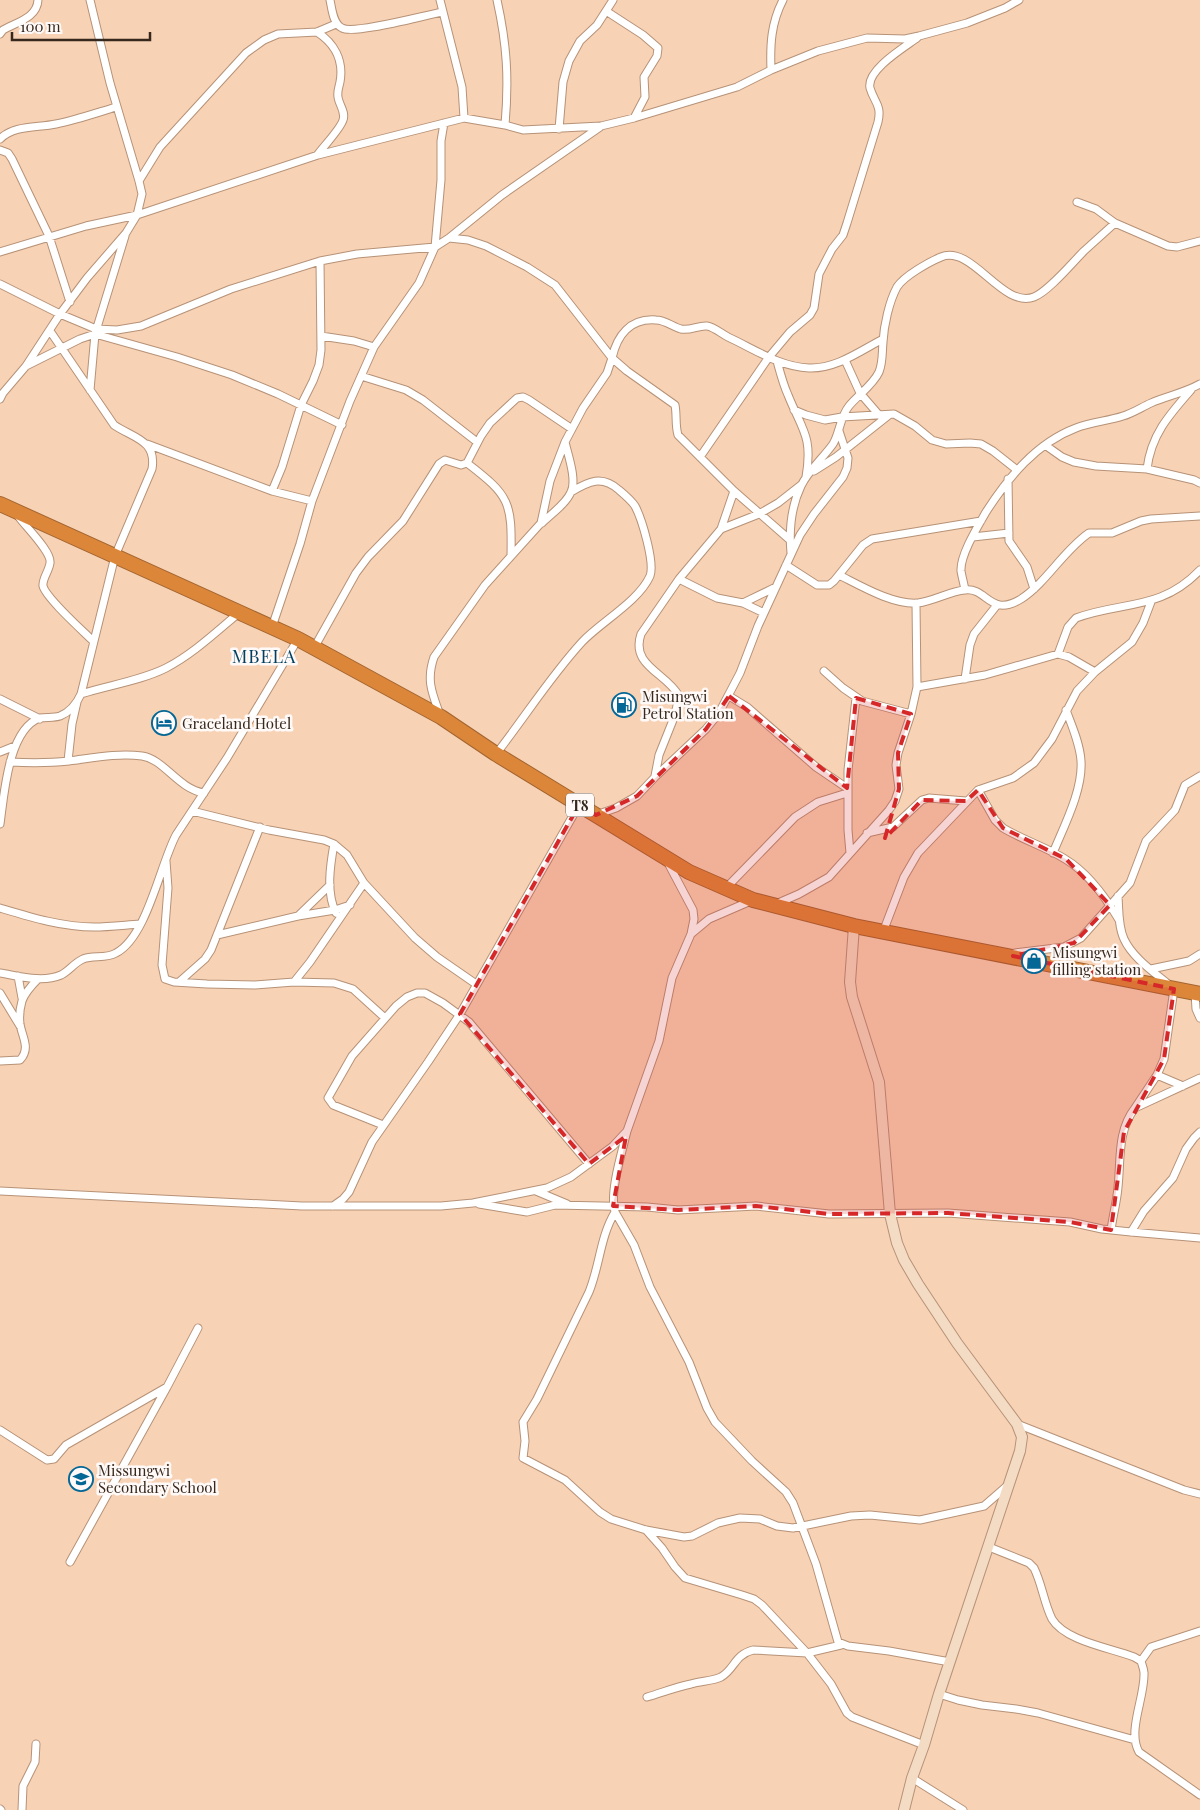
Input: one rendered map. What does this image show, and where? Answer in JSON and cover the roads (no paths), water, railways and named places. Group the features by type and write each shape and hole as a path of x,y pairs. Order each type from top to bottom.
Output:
{"highway":[{"name":"T8","path":"6,507 298,639 441,718 496,754 689,872 752,900 854,926 1006,954 1197,993"}],"street":[{"path":"0,34 3,30 31,16 36,10 38,0"},
{"path":"1,394 26,366 60,314 108,252 126,233 137,215 142,194 140,180 116,107 90,0"},
{"path":"330,0 336,24 343,29 358,30 443,12"},
{"path":"440,0 462,87 464,118"},
{"path":"497,0 505,36 508,72 505,125"},
{"path":"559,129 566,69 580,41 597,25 613,0"},
{"path":"771,70 771,39 778,9 783,0"},
{"path":"0,252 49,236 137,215 318,155 464,118 523,130 601,126 634,118 737,87 771,70 818,51 867,38 905,39 919,36 967,23 1005,8 1019,0"},
{"path":"606,11 643,35 658,48 657,56 644,77 645,97 634,118"},
{"path":"140,180 160,147 246,53 264,40 278,34 317,32 336,24"},
{"path":"317,32 332,44 339,60 340,81 338,99 344,114 342,122 318,155"},
{"path":"700,456 769,357 790,332 810,315 814,308 819,274 832,249 843,235 879,115 880,108 870,82 880,67 919,36"},
{"path":"0,139 9,132 18,129 56,124 116,107"},
{"path":"272,627 300,544 312,501 361,376 374,347 387,326 419,283 434,247 441,180 441,141 444,123"},
{"path":"26,366 95,332 141,326 231,289 320,261 357,254 434,247 449,238 502,195 601,126"},
{"path":"0,150 8,153 12,159 49,236 70,302"},
{"path":"1077,202 1096,210 1115,223 1168,246 1177,247 1200,242"},
{"path":"721,529 759,514 778,503 804,482 834,443 842,417 860,393 878,374 890,307 898,287 909,276 941,257 948,255 957,256 973,265 1007,291 1025,298 1033,297 1055,280 1115,223"},
{"path":"90,390 95,332 126,233"},
{"path":"449,238 468,240 486,246 527,267 556,285 612,358 675,405 678,435 734,491 790,540"},
{"path":"272,491 282,467 300,404 313,381 319,365 321,336 320,261"},
{"path":"0,284 95,332 204,365 253,383 342,425"},
{"path":"541,523 550,481 565,442 583,408 607,373 615,345 623,332 638,323 656,320 691,330 708,326 777,361 808,368 816,368 845,360 883,339"},
{"path":"50,331 114,425 125,433 146,444 272,491 312,501"},
{"path":"321,336 354,341 374,347"},
{"path":"845,360 860,393 879,414"},
{"path":"777,361 787,393 807,436 809,448 804,482 792,517 791,553"},
{"path":"361,376 406,390 423,400 477,442"},
{"path":"965,590 961,571 962,562 981,521 1008,479 1017,470 1060,435 1075,428 1125,416 1200,384"},
{"path":"1147,469 1152,443 1172,412 1193,388"},
{"path":"314,648 356,572 403,520 439,464 445,460 461,465 467,463 477,442 490,423 517,398 523,397 572,428"},
{"path":"794,410 806,416 825,420 842,417 894,414 915,426 932,440 946,444 981,444 1017,470"},
{"path":"810,473 825,465 889,414"},
{"path":"596,815 627,803 637,796 654,777 706,729 719,713 740,673 791,553 814,514 844,478 848,458 839,431"},
{"path":"441,718 429,681 430,667 434,657 485,586 571,492 574,482 565,442"},
{"path":"68,761 72,724 77,702 81,694 115,556 152,469 154,459 152,451 146,444"},
{"path":"1046,445 1062,457 1074,462 1096,466 1147,469 1200,483"},
{"path":"467,463 496,486 506,499 510,516 511,556"},
{"path":"1008,479 1011,544 1027,568 1034,589"},
{"path":"496,754 554,676 584,640 641,590 651,574 649,553 642,521 634,505 609,482 597,481 586,483 571,492"},
{"path":"654,777 659,755 675,715 679,696 648,666 638,650 638,642 641,634 679,579 721,529 734,491"},
{"path":"6,507 49,556 49,567 43,581 45,589 93,641"},
{"path":"839,575 888,597 916,603 965,590 976,592 997,606 1009,605 1034,589 1089,533 1112,533 1151,519 1200,516"},
{"path":"786,565 817,584 825,586 829,585 863,545 872,539 981,521"},
{"path":"973,537 1009,533"},
{"path":"1058,654 1068,627 1076,618 1151,602 1181,586 1200,570"},
{"path":"679,579 717,598 743,604 764,613"},
{"path":"743,604 777,587"},
{"path":"884,932 904,877 912,861 978,790 1013,778 1034,763 1052,739 1076,691 1095,672 1132,642 1140,629 1151,602"},
{"path":"771,906 799,894 829,877 895,801 899,789 896,764 898,753 911,714 917,687 916,603"},
{"path":"965,679 970,645 974,634 997,606"},
{"path":"81,694 139,678 165,668 196,648 240,612"},
{"path":"0,973 38,979 59,976 83,959 107,957 117,953 130,942 149,905 176,835 227,758 298,639"},
{"path":"917,687 985,675 1058,654 1069,657 1095,672"},
{"path":"824,671 856,698 911,714"},
{"path":"729,696 747,707 816,767 847,791"},
{"path":"850,853 847,791 856,698"},
{"path":"0,699 40,719"},
{"path":"0,824 10,762 15,746 23,732 40,719 60,716 77,702"},
{"path":"1054,853 1081,777 1078,744 1066,710"},
{"path":"0,752 15,746"},
{"path":"10,762 68,761 103,756 142,756 155,762 193,790 204,792"},
{"path":"1006,954 1064,946 1074,943 1081,938 1130,883 1146,841 1176,810 1185,785 1200,776"},
{"path":"978,790 995,820 1003,828 1066,859 1079,870 1110,905 1119,921"},
{"path":"726,888 795,817 818,802 847,791"},
{"path":"867,833 893,827 922,800 929,798 966,801"},
{"path":"333,1206 349,1192 372,1142 460,1014 579,805"},
{"path":"192,811 260,828 324,840 334,844 352,861 364,883 415,938 437,957 476,984"},
{"path":"179,982 205,959 211,950 260,828"},
{"path":"334,844 330,885 335,910 340,919"},
{"path":"665,858 693,910 694,919 691,934 672,978 659,1041 627,1131 614,1191 614,1209 605,1231 595,1278 538,1399 523,1422 525,1441 523,1458 555,1474 611,1519 646,1530 677,1536 692,1536 718,1523 740,1518 760,1519 784,1528 851,1516 870,1515 920,1520 975,1510 984,1506 1008,1485"},
{"path":"166,860 168,888 162,965 165,979 174,982 255,985 294,982 345,985 353,989 385,1018"},
{"path":"294,982 364,883"},
{"path":"298,916 330,885"},
{"path":"1111,1230 1119,1185 1120,1151 1128,1120 1157,1075 1164,1059 1174,989 1150,969 1124,939 1119,921 1118,896"},
{"path":"691,934 709,919 752,900"},
{"path":"217,935 298,916 335,910 350,905"},
{"path":"0,908 40,919 80,926 140,924"},
{"path":"854,926 850,982 852,997 879,1082 890,1214 897,1243 912,1275 958,1343 1017,1424 1022,1437 1020,1451 939,1694 912,1778 904,1810"},
{"path":"1150,969 1189,961 1200,954"},
{"path":"18,976 22,999 20,1026"},
{"path":"22,999 38,979"},
{"path":"0,993 20,1026 26,1043 22,1058 15,1062 0,1061"},
{"path":"383,1125 333,1105 328,1098 346,1065 385,1018 407,997 417,993 425,993 460,1014 477,1031 589,1164"},
{"path":"1197,993 1196,1009 1200,1018"},
{"path":"1157,1075 1183,1086"},
{"path":"1135,1108 1200,1078"},
{"path":"0,1190 212,1202 333,1206 440,1206 473,1203 548,1188 571,1177 613,1146 627,1131"},
{"path":"1131,1232 1144,1211 1173,1178 1186,1149 1200,1132"},
{"path":"536,1191 572,1206"},
{"path":"473,1203 527,1212 554,1205 614,1209 647,1207 678,1210 756,1206 829,1214 948,1213 1070,1222 1111,1230 1200,1238"},
{"path":"614,1209 634,1244 650,1287 690,1362 707,1408 715,1422 752,1461 786,1492 793,1503 816,1564 837,1639 841,1645"},
{"path":"70,1562 198,1328"},
{"path":"0,1430 47,1460 54,1459 66,1445 167,1387"},
{"path":"1017,1424 1184,1490 1200,1494"},
{"path":"646,1530 685,1578 754,1599 762,1605 807,1653 831,1684 847,1712 865,1722 924,1745"},
{"path":"989,1547 1029,1563 1034,1568 1052,1618 1058,1627 1069,1634 1141,1661 1144,1673 1135,1740 1139,1752 1200,1795"},
{"path":"1141,1661 1151,1647 1200,1632"},
{"path":"647,1697 689,1684 719,1678 745,1652 769,1650 807,1653 841,1645 889,1650 950,1662"},
{"path":"939,1694 982,1705 1038,1713 1135,1740"},
{"path":"22,1810 22,1786 35,1762 36,1744"},
{"path":"912,1778 964,1810"}],"place":[{"name":"Misungwi Petrol Station","path":"624,705"},
{"name":"Graceland Hotel","path":"164,723"},
{"name":"Misungwi filling station","path":"1034,961"},
{"name":"Missungwi Secondary School","path":"81,1479"}],"district":[{"name":"MBELA","path":"264,656"}]}
